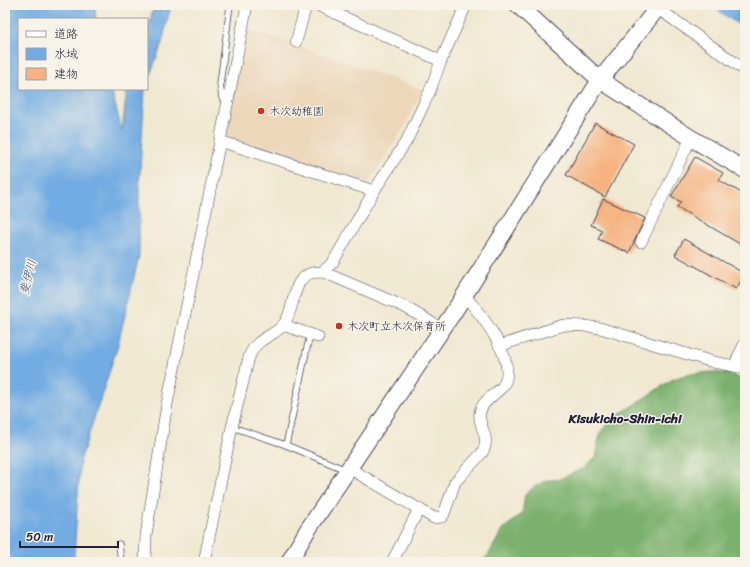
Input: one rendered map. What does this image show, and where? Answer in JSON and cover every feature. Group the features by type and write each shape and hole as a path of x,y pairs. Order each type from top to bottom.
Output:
{"street":[{"path":"145,562 146,535 167,404 247,5"},
{"path":"296,42 305,9 310,5"},
{"path":"318,5 441,61"},
{"path":"323,272 333,262 374,190 407,140 429,93 441,61 466,5"},
{"path":"518,5 600,80 691,138 745,170"},
{"path":"289,562 307,531 464,295 600,80 657,6 745,70"},
{"path":"641,242 691,138"},
{"path":"220,141 374,190"},
{"path":"204,562 232,427 251,352 260,341 283,325 301,279 310,273 323,272 405,307 442,329"},
{"path":"348,469 434,518 442,517 455,482 485,448 486,443 480,418 480,410 483,404 502,387 506,381 507,373 505,358 499,346 485,321 464,295"},
{"path":"283,325 314,335"},
{"path":"499,346 563,325 584,326 600,328 713,362 740,367 738,356 745,343"},
{"path":"392,562 419,509"}],"lane":[{"path":"228,100 222,98 220,84 230,5"},
{"path":"286,445 314,335"},
{"path":"232,427 286,445 348,469"},
{"path":"119,544 121,562"}],"shaded area":[{"path":"244,27 424,90 404,127 369,183 230,139 226,135"}],"green space":[{"path":"712,372 730,374 744,380 745,384 745,562 481,562 489,554 503,529 522,514 525,495 534,487 547,480 557,480 583,469 596,457 601,432 613,417 673,379 688,374"}],"water":[{"name":"斐伊川","path":"5,5 96,5 96,18 18,18 18,90 111,90 122,131 127,90 145,90 139,185 139,256 117,348 80,461 74,557 72,562 5,562"},
{"path":"154,5 171,5 162,43 148,80 148,31"}],"building":[{"path":"595,123 634,144 605,197 566,175"},
{"path":"695,157 723,173 719,180 745,195 745,247 677,207 681,202 671,197"},
{"path":"603,199 645,218 629,253 598,239 602,230 591,225"},
{"path":"684,239 745,274 736,289 675,255"}],"waterway":[{"path":"729,5 745,16"}],"place":[{"name":"木次幼稚園","path":"261,111"},
{"name":"木次町立木次保育所","path":"339,326"}],"district":[{"name":"Kisukicho-Shin-ichi","path":"625,418"}]}
